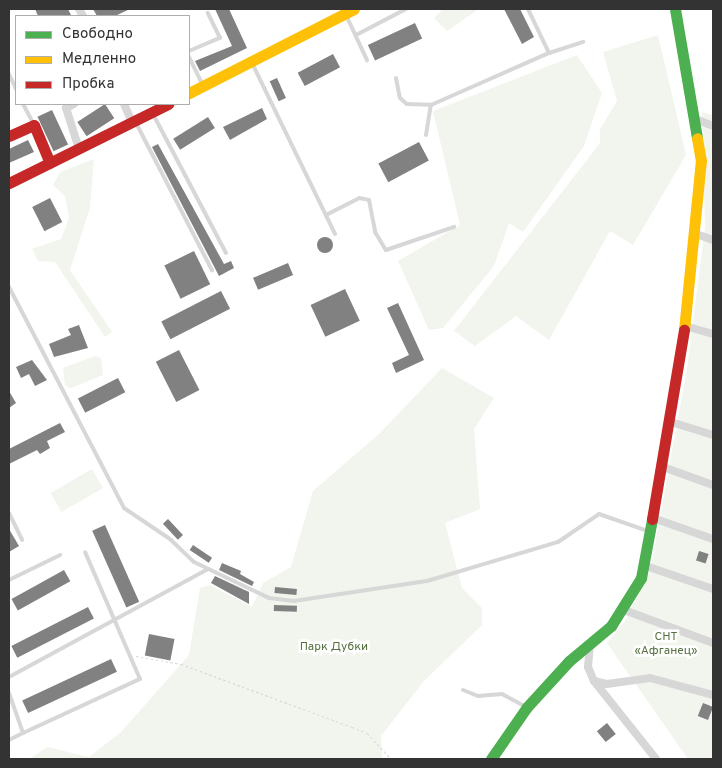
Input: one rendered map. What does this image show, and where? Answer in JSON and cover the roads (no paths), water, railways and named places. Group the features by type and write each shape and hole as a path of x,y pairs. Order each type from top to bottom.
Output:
{"street":[{"path":"491,759 527,707 624,610 644,564 671,422 685,326 696,234 701,161 675,9"},
{"path":"190,92 349,11"},
{"path":"72,105 66,108 79,149"},
{"path":"125,105 134,122"},
{"path":"9,183 166,105"},
{"path":"695,119 713,126"},
{"path":"9,136 34,125 50,163"},
{"path":"696,234 713,240"},
{"path":"685,326 713,334"},
{"path":"671,422 713,435"},
{"path":"663,467 713,485"},
{"path":"653,518 713,539"},
{"path":"644,564 713,588"},
{"path":"624,610 713,643"},
{"path":"590,644 588,667 594,681 656,759"},
{"path":"594,681 608,684 650,678 713,695"}],"lane":[{"path":"356,35 406,9"},
{"path":"528,9 549,53"},
{"path":"349,11 356,35 368,60"},
{"path":"190,51 220,38 208,13"},
{"path":"396,78 400,98 407,104 431,105 549,53 583,42"},
{"path":"190,59 203,86"},
{"path":"252,61 335,234"},
{"path":"9,76 15,87"},
{"path":"24,105 34,125"},
{"path":"426,134 431,105"},
{"path":"151,112 226,253"},
{"path":"134,122 212,270"},
{"path":"326,216 360,198 369,200 375,232 386,250 454,227"},
{"path":"9,287 120,502 208,569 269,598 294,601 427,581 558,542 599,514 650,532"},
{"path":"9,513 22,540"},
{"path":"9,740 140,678 85,552"},
{"path":"9,580 60,555"},
{"path":"9,677 116,622 208,569"},
{"path":"463,690 478,696 502,694 527,707"},
{"path":"9,693 23,733"}],"park label":[{"name":"СНТ «Афганец»","path":"666,645"},
{"name":"Парк Дубки","path":"334,648"}]}
